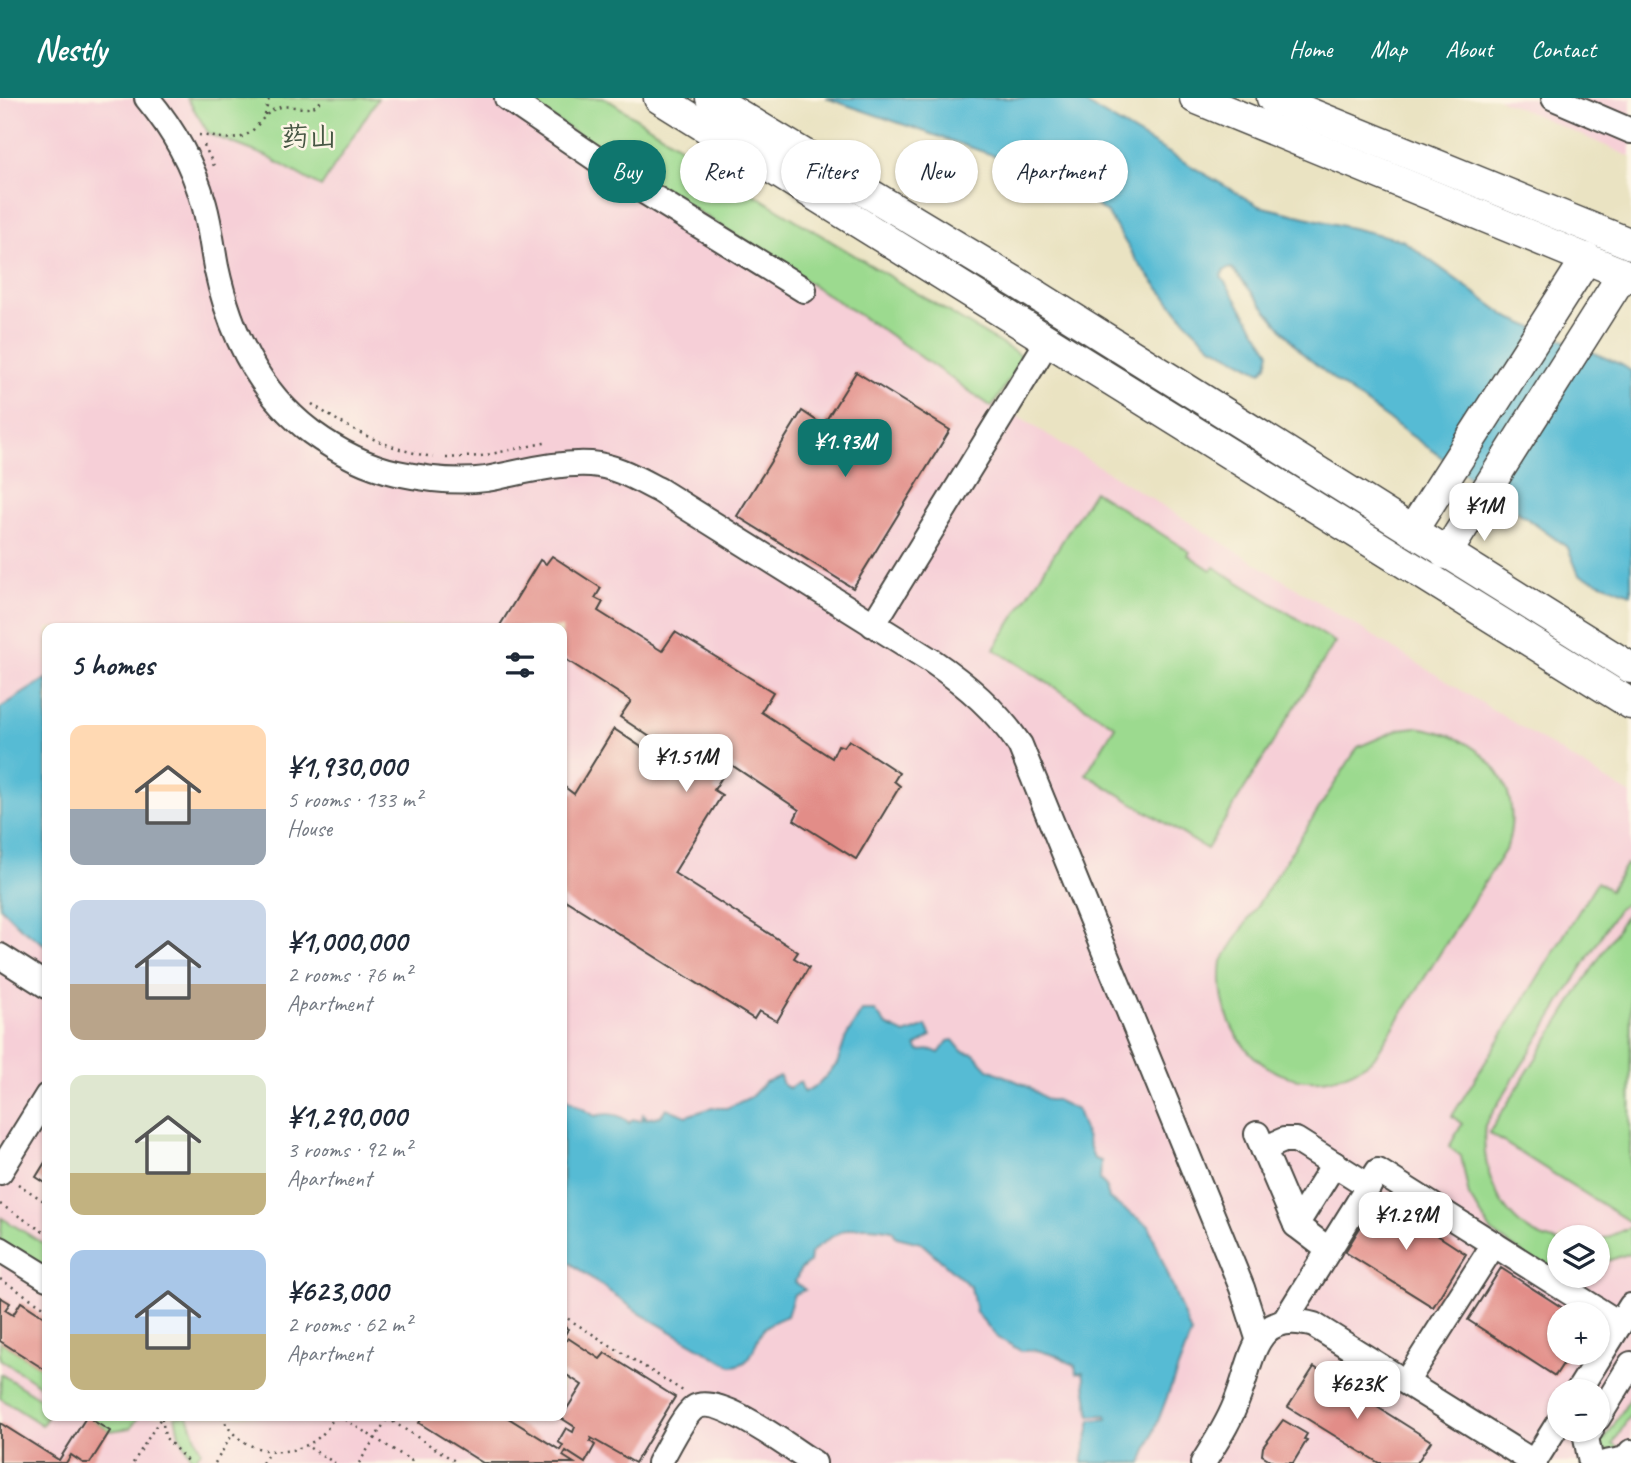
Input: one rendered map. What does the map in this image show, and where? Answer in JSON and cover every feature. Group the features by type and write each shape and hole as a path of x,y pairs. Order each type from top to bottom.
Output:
{"main road":[{"path":"660,98 1631,704"},
{"path":"1195,98 1627,275 1583,337 1447,554"},
{"path":"1272,98 1631,244"},
{"path":"711,99 910,252"},
{"path":"711,99 1022,286 1631,668"},
{"path":"1412,531 1587,258"}],"lane":[{"path":"147,98 179,142 197,181 211,230 223,295 245,356 279,403 323,441 375,467 438,479 486,478 590,464 614,468 659,491 958,678 1003,721 1020,745 1242,1288 1258,1338"},
{"path":"507,98 642,190 804,290"},
{"path":"1554,98 1631,131"},
{"path":"873,625 1049,339"},
{"path":"0,956 42,983"},
{"path":"8,1177 42,1106"},
{"path":"1329,1250 1296,1225 1260,1142 1296,1140 1368,1186"},
{"path":"1296,1225 1334,1164"},
{"path":"1284,1322 1378,1171 1494,1244 1626,1315 1586,1379"},
{"path":"1406,1382 1494,1244"},
{"path":"0,1249 42,1276"},
{"path":"1203,1463 1236,1403 1258,1338 1268,1328 1284,1322 1314,1325 1535,1463 1547,1442"},
{"path":"1610,1398 1631,1364"},
{"path":"659,1463 693,1409 703,1405 727,1409 814,1463"},
{"path":"1587,1442 1591,1463"}],"path":[{"path":"265,117 268,98"},
{"path":"199,135 236,138 249,134 265,117 280,107 304,110 319,104 323,98"},
{"path":"195,128 219,181"},
{"path":"310,403 368,439 404,452 443,459 481,456 549,442"},
{"path":"8,1177 42,1200"},
{"path":"0,1205 42,1231"},
{"path":"0,1279 42,1306"},
{"path":"567,1318 703,1405"},
{"path":"132,1463 159,1421"},
{"path":"163,1421 165,1437 187,1462"},
{"path":"225,1421 232,1435 251,1451 267,1456 290,1456 310,1448 325,1434 332,1421"},
{"path":"347,1421 415,1463"},
{"path":"359,1463 386,1421"},
{"path":"394,1421 458,1463"},
{"path":"215,1463 232,1435"},
{"path":"310,1448 335,1463"},
{"path":"262,1463 267,1456"}],"shaded area":[{"path":"0,98 521,98 588,141 588,203 666,203 666,191 680,200 680,203 685,203 1006,409 1631,795 1631,1463 0,1463"},
{"path":"1497,98 1631,98 1631,157"}],"green space":[{"name":"药山","path":"187,98 378,98 321,187 266,156 209,134"},
{"path":"521,98 605,98 680,146 680,200 666,191 666,140 588,141"},
{"path":"767,202 1023,357 992,407 884,331 685,203"},
{"path":"1094,491 1190,552 1188,555 1211,570 1214,567 1335,642 1207,849 1086,774 1115,726 994,649"},
{"path":"1416,727 1459,740 1477,751 1492,765 1503,782 1510,801 1511,823 1507,847 1374,1058 1345,1074 1316,1080 1289,1077 1265,1065 1245,1046 1230,1022 1222,993 1222,961 1358,747 1400,729"},
{"path":"1626,864 1631,868 1631,901 1618,909 1485,1125 1484,1144 1492,1182 1511,1214 1524,1227 1547,1238 1547,1264 1533,1261 1492,1232 1469,1196 1461,1156 1449,1147 1462,1124 1452,1116 1597,882 1610,890"},
{"path":"1628,912 1631,914 1630,1222 1489,1133"},
{"path":"2,1218 42,1243 42,1268 0,1242"},
{"path":"1631,1227 1631,1253 1610,1260 1610,1236"},
{"path":"0,1341 42,1368 42,1387 0,1359"},
{"path":"1,1374 42,1400 42,1421 45,1421 42,1425 0,1398"},
{"path":"1631,1397 1631,1414 1613,1444 1622,1450 1606,1453 1600,1449 1599,1442 1610,1442 1610,1431"},
{"path":"94,1421 136,1421 131,1428 110,1431"},
{"path":"176,1421 190,1421 201,1451 193,1461 179,1434"}],"water":[{"path":"826,98 1076,98 1259,206 1402,240 1508,317 1622,365 1631,371 1631,594 1579,575 1568,548 1338,383 1301,352 1232,268 1225,270 1221,276 1270,352 1267,365 1261,372 1210,345 1191,327 1138,263 1108,214 1093,203 1128,203 1128,140 992,140 992,155 978,150 978,140 949,140"},
{"path":"42,681 42,943 22,929 0,907 0,708"},
{"path":"862,1011 875,1011 886,1025 905,1034 926,1026 931,1036 916,1046 919,1051 932,1050 939,1053 948,1041 953,1040 962,1051 974,1054 988,1069 1025,1085 1048,1100 1056,1100 1077,1110 1094,1159 1101,1161 1100,1180 1106,1186 1109,1199 1149,1226 1191,1334 1142,1463 1082,1463 1091,1420 1107,1419 1106,1415 1090,1416 1083,1372 1077,1373 1075,1366 1060,1357 1037,1350 1021,1351 997,1337 976,1312 971,1287 921,1243 896,1237 892,1230 856,1227 838,1233 820,1245 810,1254 809,1263 800,1270 795,1282 805,1290 794,1294 787,1316 773,1322 761,1332 746,1361 731,1366 641,1314 567,1261 567,1099 595,1116 613,1115 629,1123 633,1119 640,1121 643,1114 646,1116 644,1119 661,1116 666,1108 686,1116 712,1108 727,1108 751,1097 765,1082 780,1076 783,1085 789,1088 800,1082 804,1092 818,1085 837,1064 846,1037"}],"building":[{"path":"856,372 950,430 853,588 737,516 802,411 823,425"},
{"path":"552,556 601,588 595,598 603,602 598,611 662,651 675,632 773,692 761,712 832,758 838,745 844,747 849,740 899,773 894,781 900,786 856,859 794,820 799,810 730,764 714,790 722,795 674,873 798,952 794,958 809,967 777,1021 759,1011 754,1019 567,901 567,789 574,794 614,729 643,748 650,737 620,717 631,701 567,660 567,623 501,623 540,560 546,564"},
{"path":"42,1167 42,1181 36,1177"},
{"path":"1379,1197 1466,1254 1433,1307 1345,1252"},
{"path":"1501,1268 1553,1302 1547,1302 1547,1365 1562,1365 1555,1376 1468,1320"},
{"path":"0,1297 10,1303 5,1310 13,1315 21,1302 42,1316 42,1368 0,1341"},
{"path":"568,1338 600,1359 605,1353 675,1397 635,1463 591,1438 590,1441 595,1445 585,1463 566,1451 563,1456 574,1463 483,1463 419,1423 513,1421 560,1450 563,1445 558,1442 566,1428 573,1432 575,1427 566,1421 567,1409 582,1385 567,1375"},
{"path":"1314,1367 1431,1441 1417,1463 1379,1463 1288,1407"},
{"path":"1283,1420 1307,1434 1304,1439 1307,1440 1293,1463 1275,1463 1262,1455 1263,1447"},
{"path":"84,1421 94,1421 110,1431 90,1463 83,1463 71,1455 66,1463 0,1463 0,1423 59,1460"}]}
